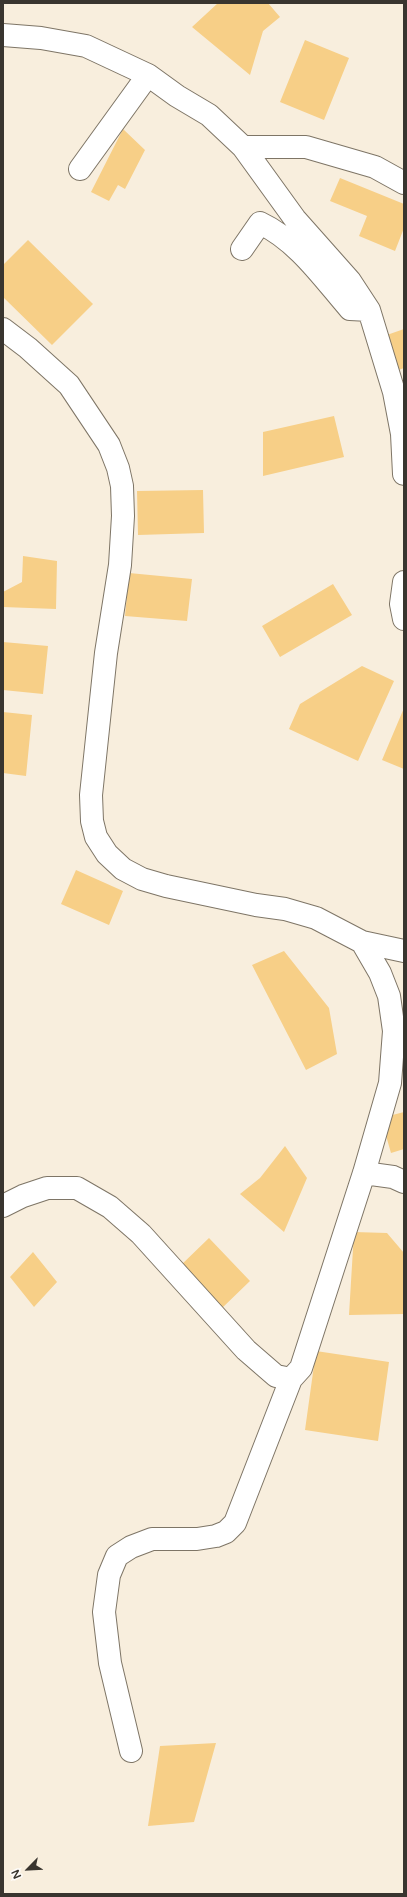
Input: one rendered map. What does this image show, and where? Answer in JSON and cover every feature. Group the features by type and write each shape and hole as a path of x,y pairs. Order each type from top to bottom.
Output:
{"street":[{"path":"3,34 41,38 86,46 148,75 177,96 209,115 243,147 295,219 350,281 370,310 394,392 402,434 404,474"},
{"path":"80,169 148,75"},
{"path":"243,147 306,147 375,167 404,183"},
{"path":"242,248 260,223 275,231 303,255 350,309 370,310"},
{"path":"3,329 28,348 69,385 109,445 118,468 122,486 123,516 120,565 106,653 91,795 92,820 96,837 107,854 123,869 142,879 166,886 256,905 285,909 316,918 362,942 404,951"},
{"path":"404,582 402,604 404,619"},
{"path":"131,1751 110,1663 104,1612 109,1575 117,1556 131,1547 152,1539 197,1539 216,1536 226,1532 235,1523 291,1378 301,1368 364,1173 390,1083 394,1031 389,996 380,973 362,942"},
{"path":"364,1173 393,1177 404,1182"},
{"path":"3,1206 23,1196 47,1188 77,1188 110,1207 141,1234 246,1350 276,1376 291,1378"}],"building":[{"path":"218,3 268,3 280,17 263,31 250,75 192,27"},
{"path":"305,40 349,58 324,120 280,102"},
{"path":"123,129 145,150 125,189 118,185 109,201 91,192"},
{"path":"340,178 404,204 404,228 395,251 359,236 367,216 330,201"},
{"path":"28,240 93,304 52,345 3,297 3,265"},
{"path":"404,329 404,368 396,371 384,336"},
{"path":"334,416 344,457 263,476 263,432"},
{"path":"203,490 204,533 138,535 137,491"},
{"path":"23,556 57,561 56,609 3,607 3,592 22,582"},
{"path":"129,573 192,579 187,621 125,616"},
{"path":"333,584 352,615 280,657 262,626"},
{"path":"3,642 48,646 43,694 3,690"},
{"path":"362,666 394,681 358,761 289,729 300,704"},
{"path":"404,708 404,769 382,760"},
{"path":"3,712 32,715 26,776 3,773"},
{"path":"76,870 123,891 109,925 61,904"},
{"path":"284,951 329,1008 337,1054 306,1070 252,965"},
{"path":"404,1112 404,1149 391,1153 381,1118"},
{"path":"285,1146 307,1178 284,1232 240,1194 260,1178"},
{"path":"354,1232 387,1233 404,1253 404,1314 349,1315"},
{"path":"209,1238 250,1281 220,1310 179,1267"},
{"path":"33,1252 57,1282 34,1307 10,1277"},
{"path":"316,1351 389,1362 378,1441 305,1430"},
{"path":"216,1743 194,1822 148,1826 160,1746"}]}
